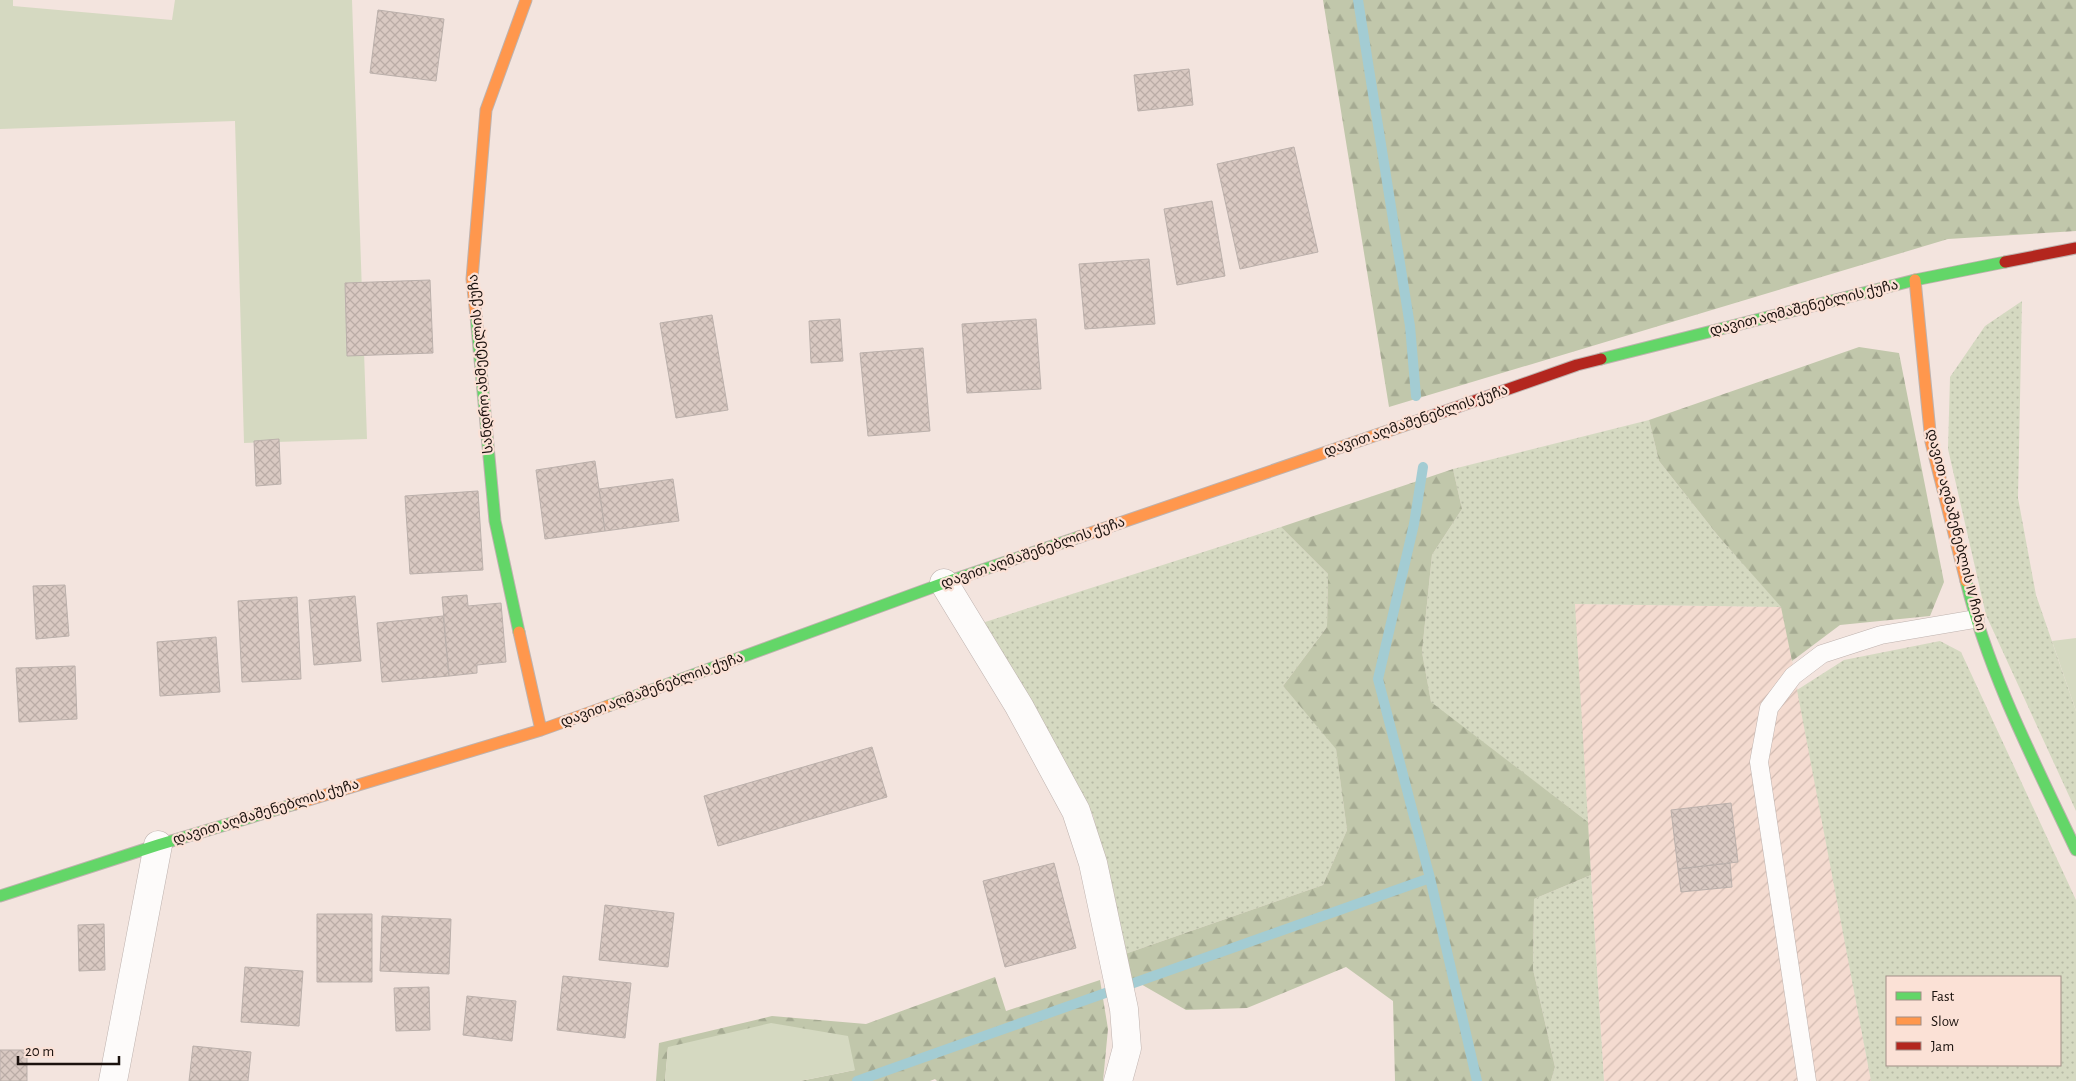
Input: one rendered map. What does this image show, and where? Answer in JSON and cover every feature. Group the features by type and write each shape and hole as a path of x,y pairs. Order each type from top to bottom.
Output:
{"main road":[{"name":"სანდრო ახმეტელის ქუჩა","path":"526,0 486,110 472,279 495,521 541,730"},
{"name":"დავით აღმაშენებლის ქუჩა","path":"0,896 158,845 541,730 944,583 1352,444 1576,365 1915,280 2076,248"},
{"name":"დავით აღმაშენებლის IV ჩიხი","path":"1915,280 1931,442 1975,619 2014,720 2076,850"}],"street":[{"path":"944,583 1019,706 1076,811 1093,863 1124,1009 1127,1048 1118,1081"},
{"path":"113,1081 158,845"}],"lane":[{"path":"1807,1081 1758,762 1769,708 1793,676 1822,654 1880,635 1975,619"}],"shaded area":[{"path":"1574,604 1782,607 1871,1081 1604,1081"}],"green space":[{"path":"0,0 13,0 13,6 172,20 175,0 352,0 367,439 244,443 235,121 0,129"},
{"path":"1323,0 2076,0 2076,231 1948,239 1389,407"},
{"path":"2022,301 2018,498 2036,595 2076,711 2076,811 1986,615 1948,449 1950,377 1985,326"},
{"path":"1859,347 1899,353 1944,582 1930,616 1840,625 1792,661 1781,607 1719,537 1659,461 1649,420"},
{"path":"1649,420 1659,461 1719,537 1782,607 1575,604 1588,822 1431,703 1422,652 1432,555 1462,509 1453,469"},
{"path":"1453,469 1462,509 1432,555 1422,652 1431,702 1588,822 1591,875 1534,899 1533,969 1555,1067 1551,1081 1395,1081 1393,1001 1346,967 1247,1008 1186,1010 1139,983 1127,981 1125,954 1323,885 1347,830 1336,749 1283,686 1327,627 1328,574 1281,527"},
{"path":"1281,527 1328,574 1327,627 1283,686 1336,748 1347,830 1323,885 1125,954 1093,815 982,623"},
{"path":"2076,638 2076,711 2052,641"},
{"path":"1940,641 1961,652 2076,900 2076,1081 1871,1081 1797,690 1844,660"},
{"path":"1591,875 1604,1081 1551,1081 1555,1067 1533,969 1534,899"},
{"path":"995,977 1006,1011 1100,980 1108,1029 1103,1081 937,1081 935,1079 930,1081 800,1081 855,1070 668,1047 665,1081 656,1081 659,1043 772,1016 866,1024"},
{"path":"771,1023 848,1036 855,1070 800,1081 665,1081 668,1047"}],"building":[{"path":"378,10 444,19 436,81 370,73"},
{"path":"1189,69 1193,105 1138,111 1134,75"},
{"path":"1294,147 1318,252 1240,269 1217,164"},
{"path":"1212,201 1225,276 1177,285 1164,209"},
{"path":"1149,259 1155,324 1085,329 1079,264"},
{"path":"430,280 433,353 347,356 345,283"},
{"path":"712,315 728,410 676,418 660,323"},
{"path":"840,319 843,361 811,363 809,321"},
{"path":"1036,319 1041,389 967,393 962,324"},
{"path":"923,348 930,431 868,436 860,353"},
{"path":"279,439 281,484 256,486 254,441"},
{"path":"595,461 605,531 545,539 536,470"},
{"path":"673,479 679,521 605,531 599,489"},
{"path":"478,491 483,570 410,574 405,496"},
{"path":"65,585 69,636 36,639 33,586"},
{"path":"467,595 468,606 501,603 506,662 477,665 477,673 449,676 442,597"},
{"path":"355,596 361,661 314,665 309,600"},
{"path":"297,597 301,679 242,682 238,601"},
{"path":"443,616 449,676 382,682 377,623"},
{"path":"216,637 220,692 160,696 157,642"},
{"path":"75,666 77,719 19,722 16,668"},
{"path":"872,747 887,797 718,846 704,796"},
{"path":"1731,803 1738,862 1678,869 1671,810"},
{"path":"1054,863 1076,948 1005,967 983,881"},
{"path":"1730,863 1732,887 1681,892 1678,869"},
{"path":"605,905 674,913 668,967 599,960"},
{"path":"317,914 372,914 372,982 317,982"},
{"path":"382,916 451,919 449,974 380,971"},
{"path":"104,924 105,970 79,971 78,925"},
{"path":"245,967 303,971 299,1026 241,1022"},
{"path":"563,976 631,983 625,1038 557,1030"},
{"path":"429,987 430,1030 396,1031 394,988"},
{"path":"467,996 516,1001 512,1041 463,1035"},
{"path":"193,1046 251,1052 248,1081 189,1081"},
{"path":"0,1050 27,1050 27,1081 0,1081"}],"waterway":[{"path":"1358,0 1410,326 1416,396"},
{"path":"1423,467 1414,524 1378,679 1430,878 1477,1081"},
{"path":"857,1081 1430,878"}],"traffic: fast":[{"path":"1601,359 1915,280 2005,262"},
{"path":"476,316 495,521 519,632"},
{"path":"608,706 944,583 1079,537"},
{"path":"1966,581 1987,650 2000,684 2029,751 2076,850"},
{"path":"0,896 158,845 295,804"}],"traffic: slow":[{"path":"476,316 472,279 486,110 526,0"},
{"path":"1915,280 1931,442 1966,581"},
{"path":"1079,537 1420,420"},
{"path":"519,632 541,730"},
{"path":"295,804 541,730 608,706"}],"traffic: jam":[{"path":"2005,262 2076,248"},
{"path":"1420,420 1577,365 1601,359"}]}
